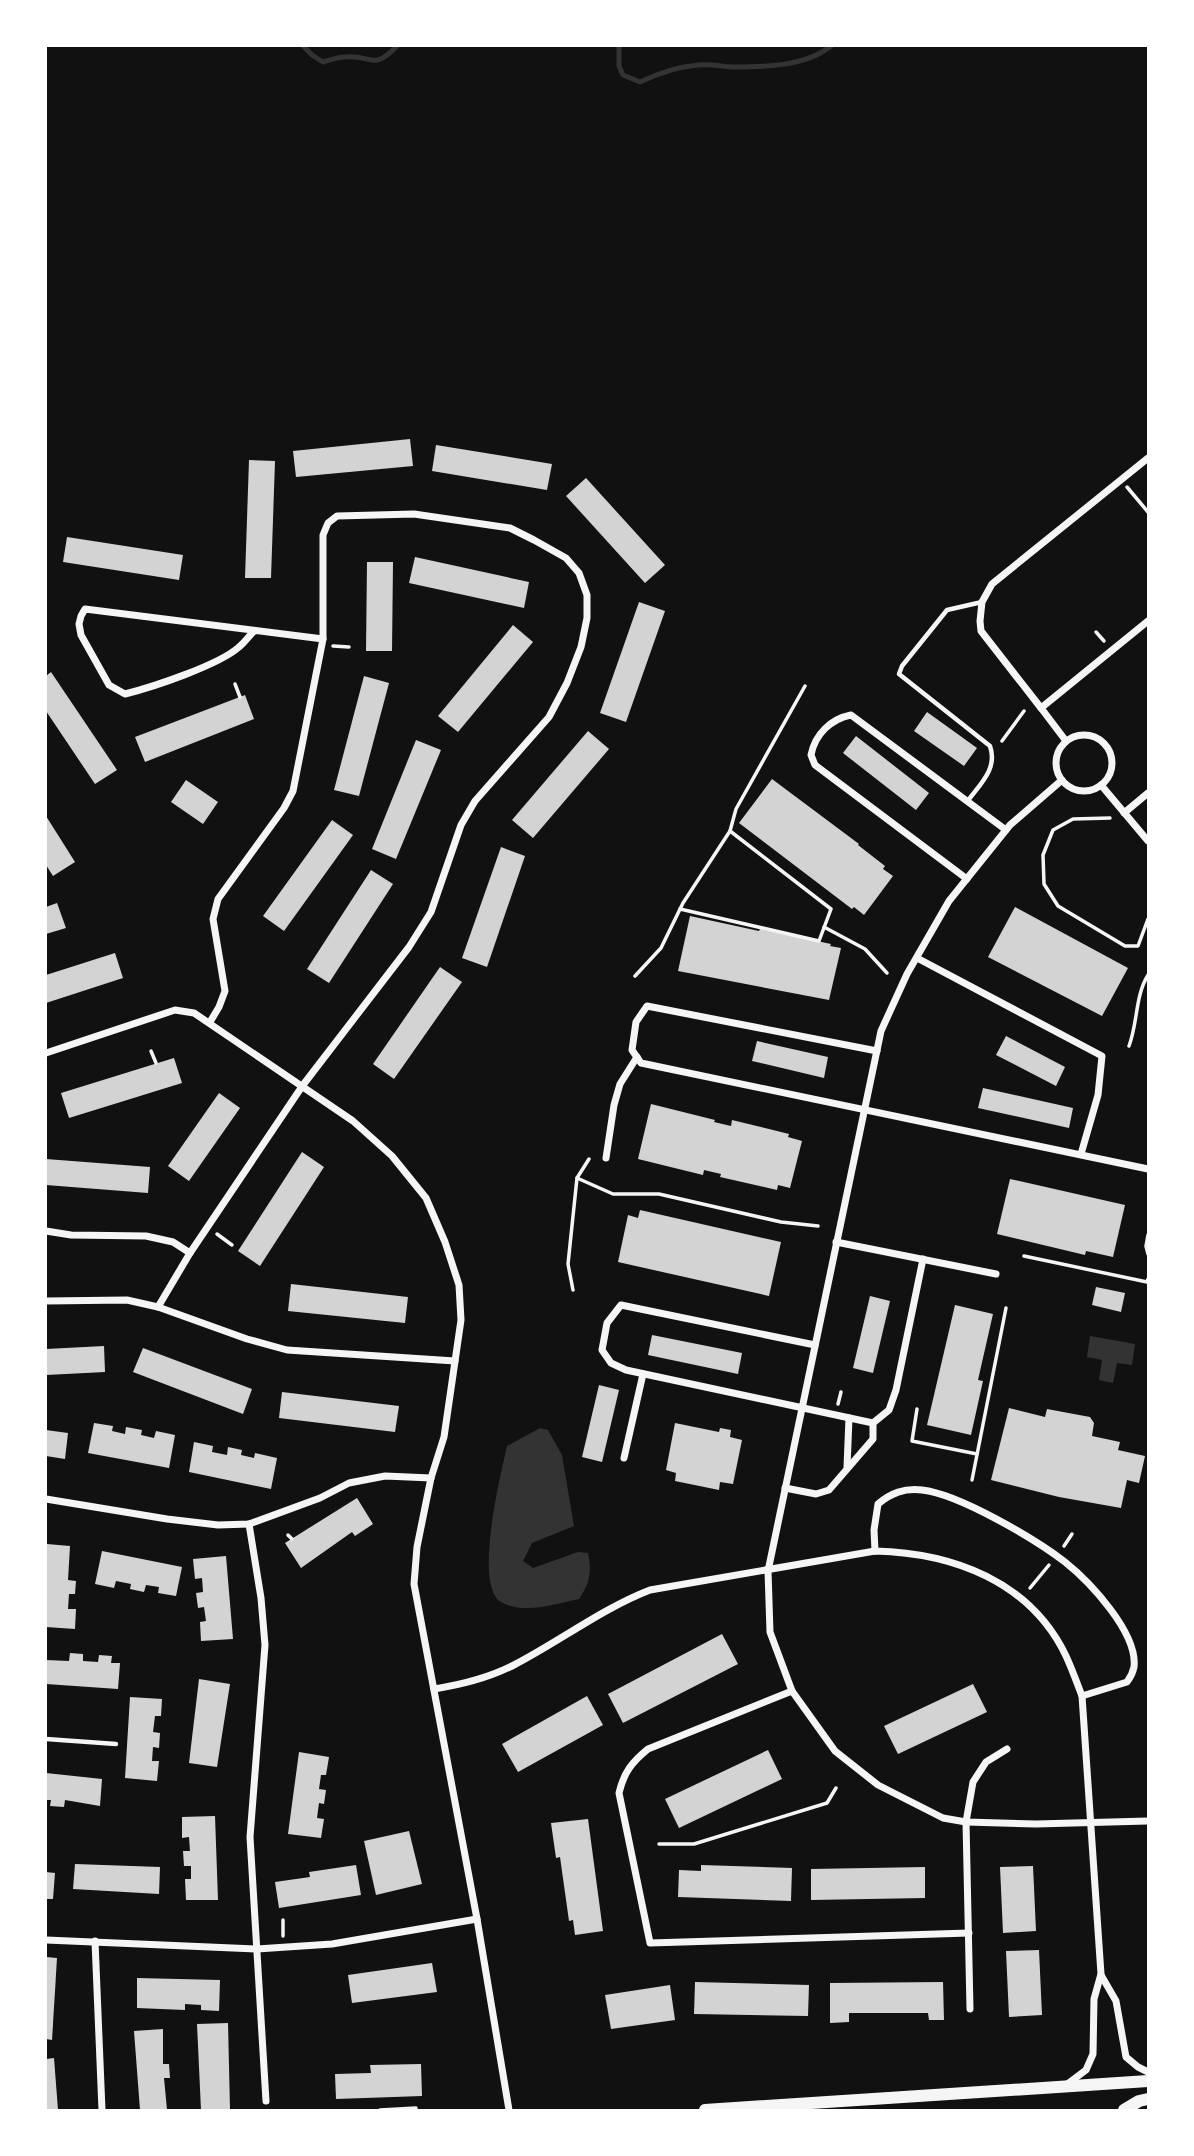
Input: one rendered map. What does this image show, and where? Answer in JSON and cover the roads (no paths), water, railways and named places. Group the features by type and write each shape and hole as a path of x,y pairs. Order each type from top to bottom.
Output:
{"main road":[{"path":"705,2110 1149,2081"},
{"path":"1124,2110 1139,2101 1149,2099"}],"street":[{"path":"1066,741 981,631 982,602 992,584 1149,458"},
{"path":"158,1307 190,1253 303,1085 402,956 431,912 461,825 475,801 549,717 582,647 587,618 587,595 579,573 566,558 510,528 414,514 337,516 328,523 324,536 323,639 293,791 284,808 218,899 213,919 225,990 210,1022"},
{"path":"254,631 239,648 226,656 150,687 125,694 109,685 81,635 79,624 85,609 323,639"},
{"path":"1041,708 1149,621"},
{"path":"967,879 815,765 811,755 813,746 827,727 837,718 851,715 1006,831"},
{"path":"1083,735 1091,736 1106,746 1111,753 1111,771 1101,785 1095,789 1081,791 1062,779 1058,772 1057,756 1066,741 1083,735"},
{"path":"1062,779 1006,831 949,901 916,958 881,1031 768,1571 770,1632 792,1691 835,1751 878,1785 943,1818 966,1822 1092,1824 1149,1821"},
{"path":"1101,785 1149,841"},
{"path":"1124,813 1149,793"},
{"path":"916,958 1102,1056 1098,1095 1081,1154"},
{"path":"877,1051 647,1006 636,1022 632,1050 641,1063 1149,1169"},
{"path":"46,1053 175,1010 194,1013 353,1121 392,1156 426,1198 445,1242 459,1285 461,1320 444,1437 431,1478 417,1547 414,1584 477,1919 509,2110"},
{"path":"606,1158 620,1083 637,1057"},
{"path":"46,1231 84,1236 146,1237 173,1242 190,1253"},
{"path":"836,1242 996,1274"},
{"path":"873,1423 889,1410 896,1390 923,1259"},
{"path":"46,1301 127,1300 158,1307 247,1339 287,1350 455,1361"},
{"path":"815,1345 621,1305 607,1323 602,1350 611,1363 626,1370 873,1423"},
{"path":"624,1458 643,1374"},
{"path":"847,1467 849,1418"},
{"path":"785,1488 816,1494 829,1490 873,1439 873,1423"},
{"path":"46,1499 167,1519 218,1525 249,1524 320,1498 349,1483 385,1476 431,1478"},
{"path":"875,1551 874,1530 878,1504 898,1490 922,1489 1006,1523 1066,1563 1101,1596 1124,1631 1132,1649 1134,1669 1127,1682 1082,1696"},
{"path":"249,1524 261,1598 265,1646 250,1837 266,2101"},
{"path":"434,1689 467,1682 512,1666 627,1599 650,1590 875,1551 909,1552 956,1563 987,1575 1014,1592 1048,1627 1066,1655 1082,1696 1101,1974 1094,1999 1093,2054 1086,2070 1064,2087"},
{"path":"792,1691 648,1749 633,1761 626,1771 619,1793 650,1944 968,1933"},
{"path":"970,2009 966,1822 973,1782 986,1762 1007,1749"},
{"path":"46,1940 257,1949 332,1944 477,1919"},
{"path":"96,1941 102,2110"},
{"path":"1101,1974 1116,2001 1126,2057 1149,2072"}],"lane":[{"path":"967,802 991,769 994,757 990,746 900,674 902,666 947,610 982,602"},
{"path":"46,1739 116,1744"}],"waterway":[{"path":"303,46 323,62 345,57 377,60 397,46"},
{"path":"619,46 619,66 623,75 640,82 690,66 770,66 796,62 821,53 831,46"}]}
